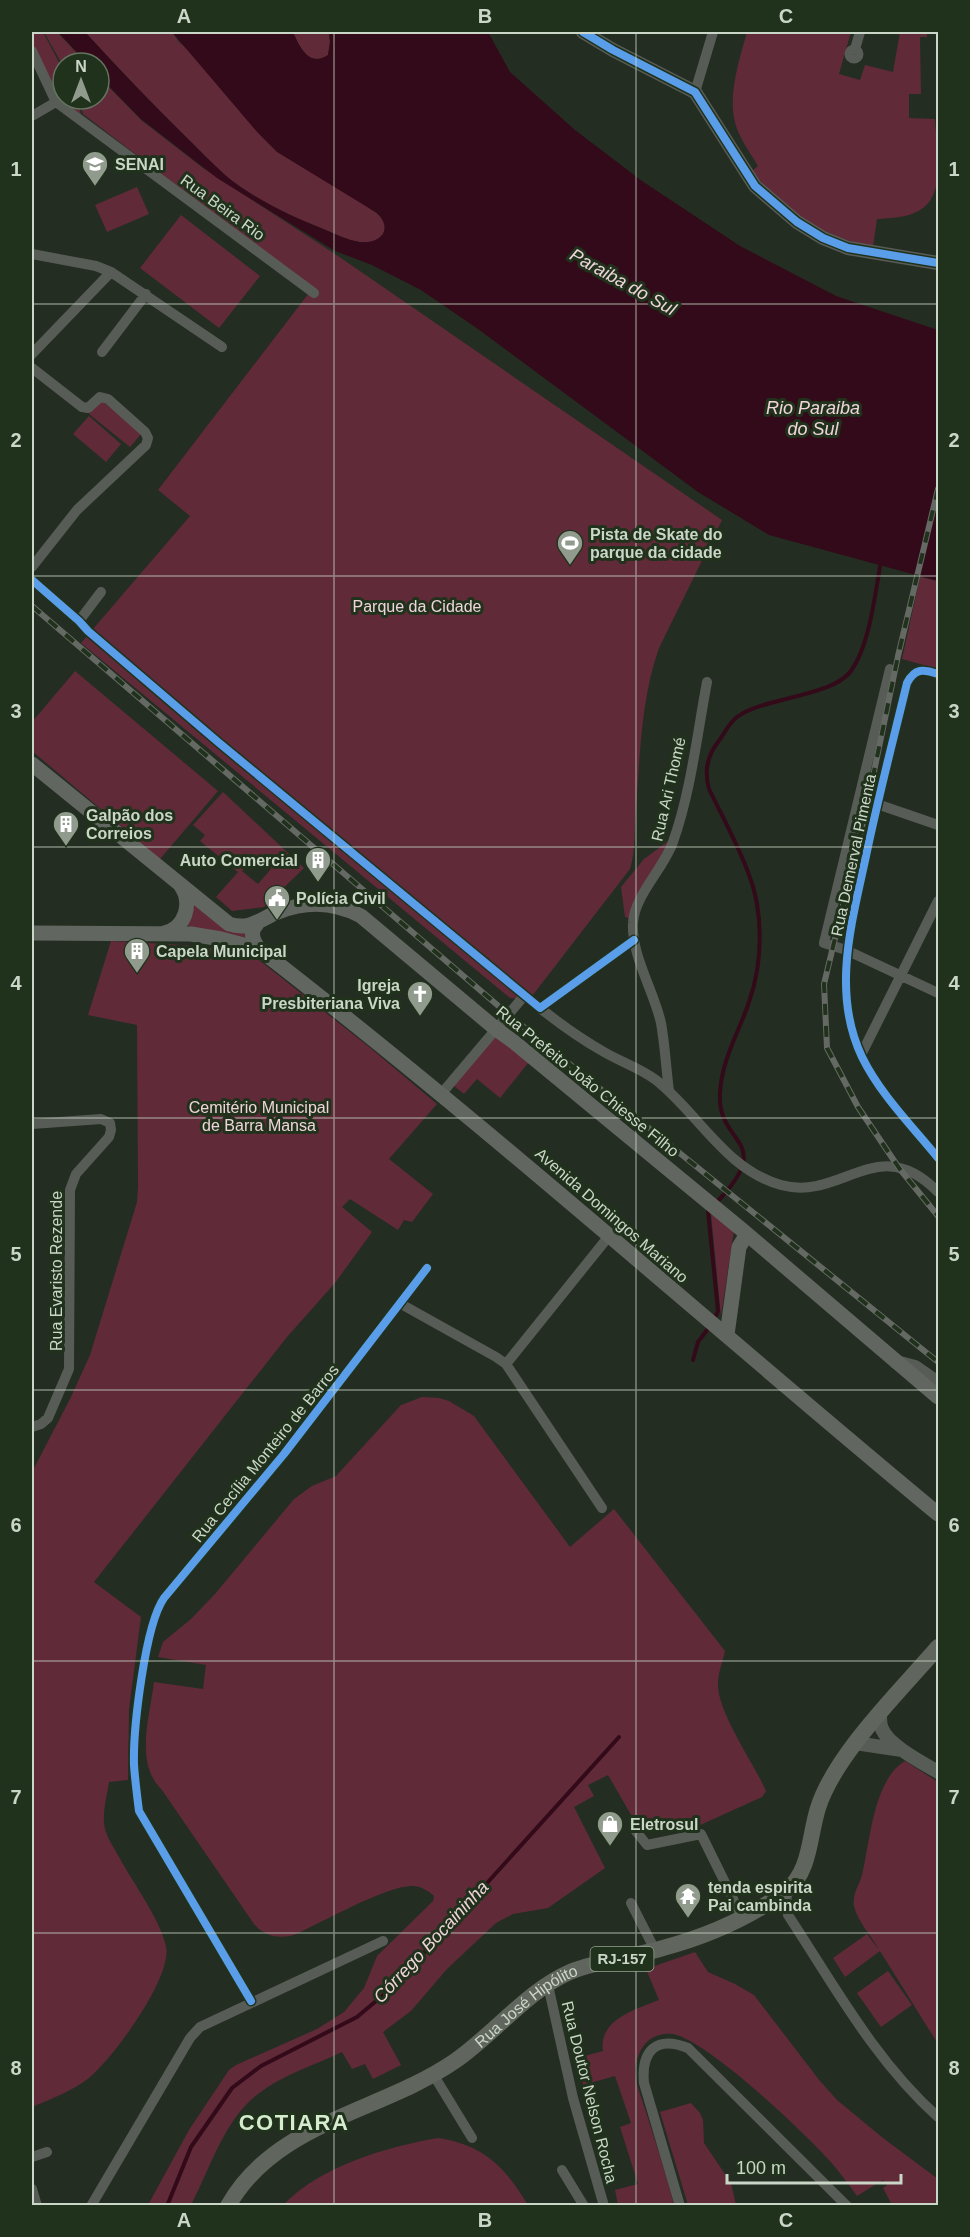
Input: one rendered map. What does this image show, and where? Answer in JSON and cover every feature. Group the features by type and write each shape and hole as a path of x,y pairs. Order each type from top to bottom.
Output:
{"main road":[{"name":"Rua Prefeito João Chiesse Filho","path":"32,764 230,924 243,927 257,924 279,912 304,905 329,905 347,909 361,916 747,1234 939,1397"},
{"path":"161,933 175,930 182,921 187,899 184,889"},
{"path":"257,924 252,936 260,948"},
{"path":"32,933 161,933 205,936 260,948"},
{"name":"Avenida Domingos Mariano","path":"260,948 442,1093 939,1514"},
{"path":"724,1332 739,1247 747,1234"},
{"name":"Rua José Hipólito","path":"228,2205 252,2173 286,2145 433,2074 474,2047 548,1986 573,1971 702,1936 743,1919 793,1887 803,1870 818,1806 826,1788 855,1743 939,1647"}],"street":[{"path":"583,32 695,92 755,186 797,222 823,238 848,248 939,263"},
{"path":"695,92 712,32"},
{"path":"855,49 860,32"},
{"path":"32,51 51,91"},
{"path":"32,116 51,105"},
{"name":"Rua Beira Rio","path":"68,111 314,293"},
{"path":"32,254 89,265 111,272 222,347"},
{"path":"32,354 111,272"},
{"path":"102,352 146,294"},
{"path":"32,368 82,407 88,408 100,397 108,399 145,432 148,438 146,445 77,510 32,567"},
{"path":"32,580 218,742 524,996 580,1038 654,1078 742,1166 767,1180 792,1188 811,1188 864,1169 893,1166 914,1173 939,1192"},
{"path":"79,621 101,592"},
{"path":"890,669 824,943 846,950 939,993"},
{"name":"Rua Demerval Pimenta","path":"939,674 923,670 914,672 911,676 877,804 846,950 845,978 848,1007 861,1055 876,1082 939,1158"},
{"name":"Rua Ari Thomé","path":"634,940 632,926 637,908 663,864 673,843 681,817 706,682"},
{"path":"877,804 939,825"},
{"path":"861,1055 939,900"},
{"path":"540,1008 634,940 661,1023 669,1091"},
{"path":"442,1093 524,996"},
{"name":"Rua Evaristo Rezende","path":"32,1124 101,1119 110,1123 111,1130 109,1137 76,1174 72,1182 70,1190 69,1370 48,1418 32,1427"},
{"path":"506,1364 609,1236"},
{"name":"Rua Cecília Monteiro de Barros","path":"251,2001 139,1810 134,1764 149,1638 160,1604 284,1454 427,1268"},
{"path":"401,1304 506,1364 602,1508"},
{"path":"896,1362 915,1367 939,1383"},
{"path":"880,1715 883,1732 904,1751 939,1772"},
{"path":"855,1743 904,1751"},
{"path":"636,1830 647,1845 701,1834 743,1919"},
{"path":"786,1892 788,1915"},
{"path":"631,1903 655,1950"},
{"path":"768,1904 788,1915 888,2066 916,2097 939,2117"},
{"path":"91,2205 190,2038 206,2023 383,1941"},
{"name":"Rua Doutor Nelson Rocha","path":"548,1986 573,2098 604,2205"},
{"path":"680,2205 644,2083 643,2071 647,2054 657,2046 665,2044 688,2048 847,2205"},
{"path":"433,2074 472,2138"},
{"path":"32,2157 47,2152"},
{"path":"562,2170 584,2205"},
{"path":"32,2189 37,2205"}],"green space":[{"path":"32,32 43,32 53,51 51,51 51,82 32,45"},
{"path":"44,32 57,32 75,51 55,51"},
{"path":"85,32 172,32 179,42 378,214 385,226 384,232 376,240 368,242 349,240 284,212 246,191 210,161 147,98 111,60 111,51 103,51"},
{"path":"293,32 329,32 328,55 315,59 310,57 302,49"},
{"path":"747,32 851,32 839,74 860,80 865,65 893,72 900,32 927,32 927,37 920,37 921,94 909,94 909,118 935,119 938,158 936,185 932,197 925,206 914,213 896,218 877,219 873,247 837,236 805,220 778,199 752,171 758,166 739,134 733,105 735,80"},
{"name":"Parque da Cidade","path":"111,89 141,120 203,168 338,256 722,520 659,648 653,667 642,727 634,847 630,869 529,1000 510,998 81,643 190,516 158,490 312,289 83,114 82,111 111,111"},
{"path":"137,187 149,214 107,232 95,205"},
{"path":"181,215 260,276 219,328 140,268"},
{"path":"101,400 142,433 130,447 89,414"},
{"path":"89,416 121,444 106,462 73,434"},
{"path":"920,577 938,581 938,669 902,659"},
{"path":"75,671 218,791 160,859 32,751 32,722"},
{"path":"223,792 304,868 264,907 232,911 216,897 238,872 200,841 205,835 193,825","holes":["255,856 271,869 258,884 242,871"]},
{"path":"671,839 632,919 625,917 621,887 644,859"},
{"path":"196,904 251,929 249,940 189,927 187,923 192,905"},
{"name":"Cemitério Municipal de Barra Mansa","path":"111,941 202,946 259,960 437,1104 389,1159 433,1194 412,1222 404,1220 398,1230 350,1199 342,1207 372,1232 335,1283 287,1337 94,1582 141,1617 129,1709 128,1780 109,1782 104,1823 110,1840 163,1935 166,1960 151,1996 139,2016 126,2036 99,2068 76,2087 32,2107 32,1472 90,1355 137,1202 137,1025 88,1015"},
{"path":"499,1030 533,1057 500,1098 477,1079 464,1094 454,1086"},
{"path":"711,1214 734,1230 721,1316"},
{"path":"422,1397 449,1401 474,1416 570,1547 614,1509 725,1651 718,1679 719,1695 730,1723 766,1791 762,1797 687,1831 678,1832 634,1820 608,1775 588,1785 594,1796 574,1807 605,1868 548,1908 513,1914 496,1923 447,1969 411,2011 383,2032 401,2065 373,2079 365,2064 352,2069 342,2052 277,2081 258,2094 236,2117 219,2146 191,2205 148,2205 189,2130 229,2070 317,2029 344,2012 364,1988 377,1956 433,1901 434,1896 421,1888 402,1887 371,1898 294,1935 282,1937 267,1934 254,1924 153,1779 146,1753 147,1724 154,1682 203,1689 206,1665 158,1657 163,1642 191,1619 215,1594 294,1499 312,1486 336,1476 401,1405"},
{"path":"905,1761 938,1782 938,2044 880,1951 845,1977 833,1958 867,1934 879,1950 858,1917 854,1898 862,1875 879,1797 894,1770"},
{"path":"695,1952 708,1972 754,1995 837,2100 938,2179 938,2205 892,2205 883,2188 887,2185 883,2180 857,2196 816,2147 731,2069 689,2040 673,2034 663,2034 645,2044 639,2054 635,2070 638,2090 674,2205 618,2205 615,2190 638,2184 620,2127 631,2123 615,2076 583,2085 577,2058 603,2051 606,2031 612,2024 620,2017 659,2000 646,1969"},
{"path":"888,1971 912,2005 881,2027 857,1993"},
{"path":"691,2103 703,2120 704,2143 731,2183 736,2205 688,2205 660,2112"},
{"path":"438,2138 468,2146 492,2160 511,2179 528,2205 283,2205 316,2179 355,2160 397,2147"}],"water":[{"name":"Rio Paraiba do Sul","path":"58,32 85,32 103,51 76,51"},
{"name":"Rio Paraiba do Sul","path":"172,32 293,32 306,54 315,59 328,55 329,32 488,32 510,72 575,130 642,181 740,246 836,296 938,330 938,581 769,535 698,492 478,329 421,290 372,265 335,251 217,178 141,119 111,88 111,60 225,175 247,191 271,205 350,240 373,241 382,235 384,230 382,219 377,213 277,152"}],"waterway":[{"path":"717,1202 734,1181 742,1166 744,1154 721,1111 720,1094 727,1058 754,987 760,937 757,904 748,872 709,789 707,776 709,758 714,747 737,717 749,710 829,686 842,680 851,671 867,633 881,561"},
{"path":"711,1208 708,1211 718,1311 714,1320"},
{"path":"693,1360 698,1342 710,1326"},
{"name":"Córrego Bocaininha","path":"167,2206 191,2147 232,2088 261,2066 357,2017 394,1986 619,1737"}],"railway":[{"path":"938,489 898,656 866,810 824,984 827,1048 858,1107 899,1168 938,1216"},
{"path":"32,606 509,1015 938,1362"}],"cycle path":[{"path":"583,32 695,92 755,186 797,222 823,238 848,248 938,263"},
{"path":"32,580 218,742 540,1008 634,940"},
{"path":"938,674 928,671 916,672 907,683 855,906 850,931 846,982 853,1032 869,1071 887,1097 938,1158"},
{"path":"251,2001 139,1811 134,1749 142,1678 151,1630 164,1598 284,1454 427,1268"}],"place":[{"name":"SENAI","path":"95,187"},
{"name":"Pista de Skate do parque da cidade","path":"570,566"},
{"name":"Galpão dos Correios","path":"66,847"},
{"name":"Auto Comercial","path":"318,883"},
{"name":"Polícia Civil","path":"277,921"},
{"name":"Capela Municipal","path":"137,974"},
{"name":"Igreja Presbiteriana Viva","path":"420,1017"},
{"name":"Eletrosul","path":"610,1847"},
{"name":"tenda espirita Pai cambinda","path":"688,1919"}],"district":[{"name":"COTIARA","path":"294,2122"}],"water label":[{"name":"Paraiba do Sul","path":"623,282"}]}
